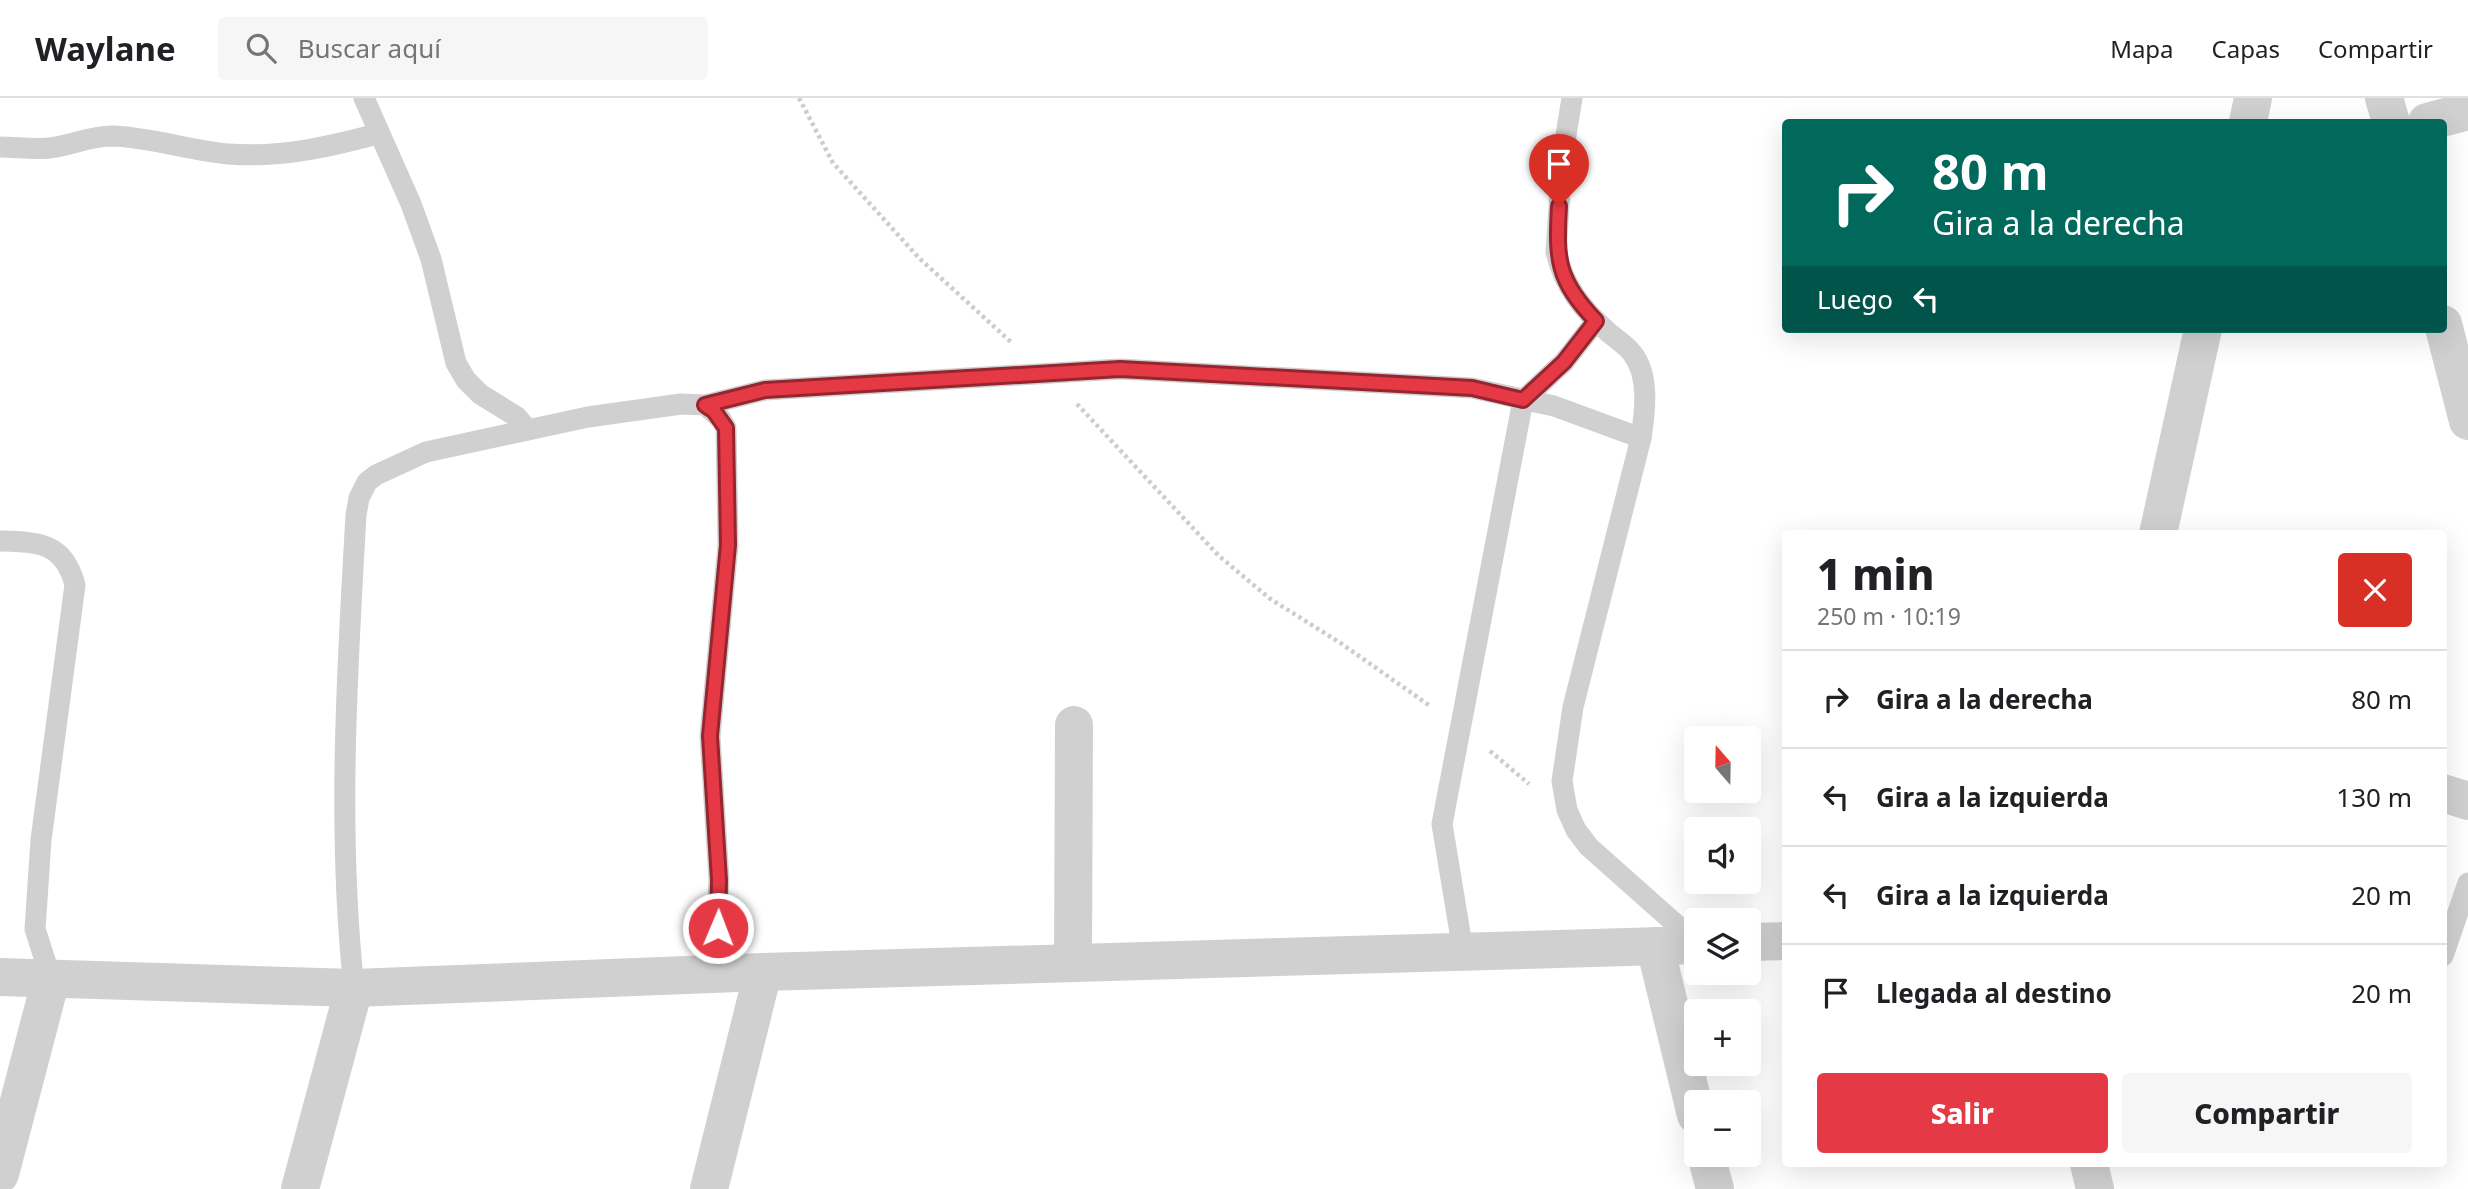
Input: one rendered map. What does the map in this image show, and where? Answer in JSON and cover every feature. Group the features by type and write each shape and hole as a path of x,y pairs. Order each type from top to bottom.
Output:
{"street":[{"path":"2249,119 2253,98"},
{"path":"2384,98 2390,119"},
{"path":"2438,119 2468,111"},
{"path":"2159,530 2202,333"},
{"path":"2445,333 2468,421"},
{"path":"1073,963 1074,725"},
{"path":"2447,794 2468,801"},
{"path":"1761,942 1782,941"},
{"path":"0,976 354,988 763,972 1684,944"},
{"path":"1655,946 1690,1090"},
{"path":"709,1189 763,972"},
{"path":"0,1174 51,979"},
{"path":"300,1189 354,988"},
{"path":"1709,1167 1715,1189"},
{"path":"2090,1167 2095,1189"}],"lane":[{"path":"363,98 411,204 431,260 456,363 466,380 480,394 517,417 528,430"},
{"path":"1572,98 1562,160 1556,251 1560,266 1578,303 1633,354 1639,368 1645,401 1641,438 1573,707 1562,781 1567,810 1576,830 1589,847 1684,932"},
{"path":"0,147 49,148 78,140 109,136 133,137 230,154 271,155 311,152 377,134"},
{"path":"1463,951 1442,824 1523,400 1564,362 1596,321"},
{"path":"354,988 346,916 345,830 348,652 359,498 367,482 376,475 426,452 588,417 681,404 705,405 765,390 1120,369 1472,388 1554,407 1641,438"},
{"path":"705,405 714,411 726,428 728,545 710,736 719,880 713,974"},
{"path":"0,541 33,542 54,550 71,571 75,585 41,840 35,929 51,979"},
{"path":"2447,944 2468,883"}],"path":[{"path":"799,98 833,163 919,258 1095,420 1219,556 1269,598 1342,644 1461,727 1531,785 1567,810"}],"route":[{"path":"718,928 719,880 710,736 728,545 726,428 714,411 705,405 765,390 1120,369 1472,388 1523,400 1564,362 1596,321 1578,303 1560,266 1556,251 1559,206"}]}
